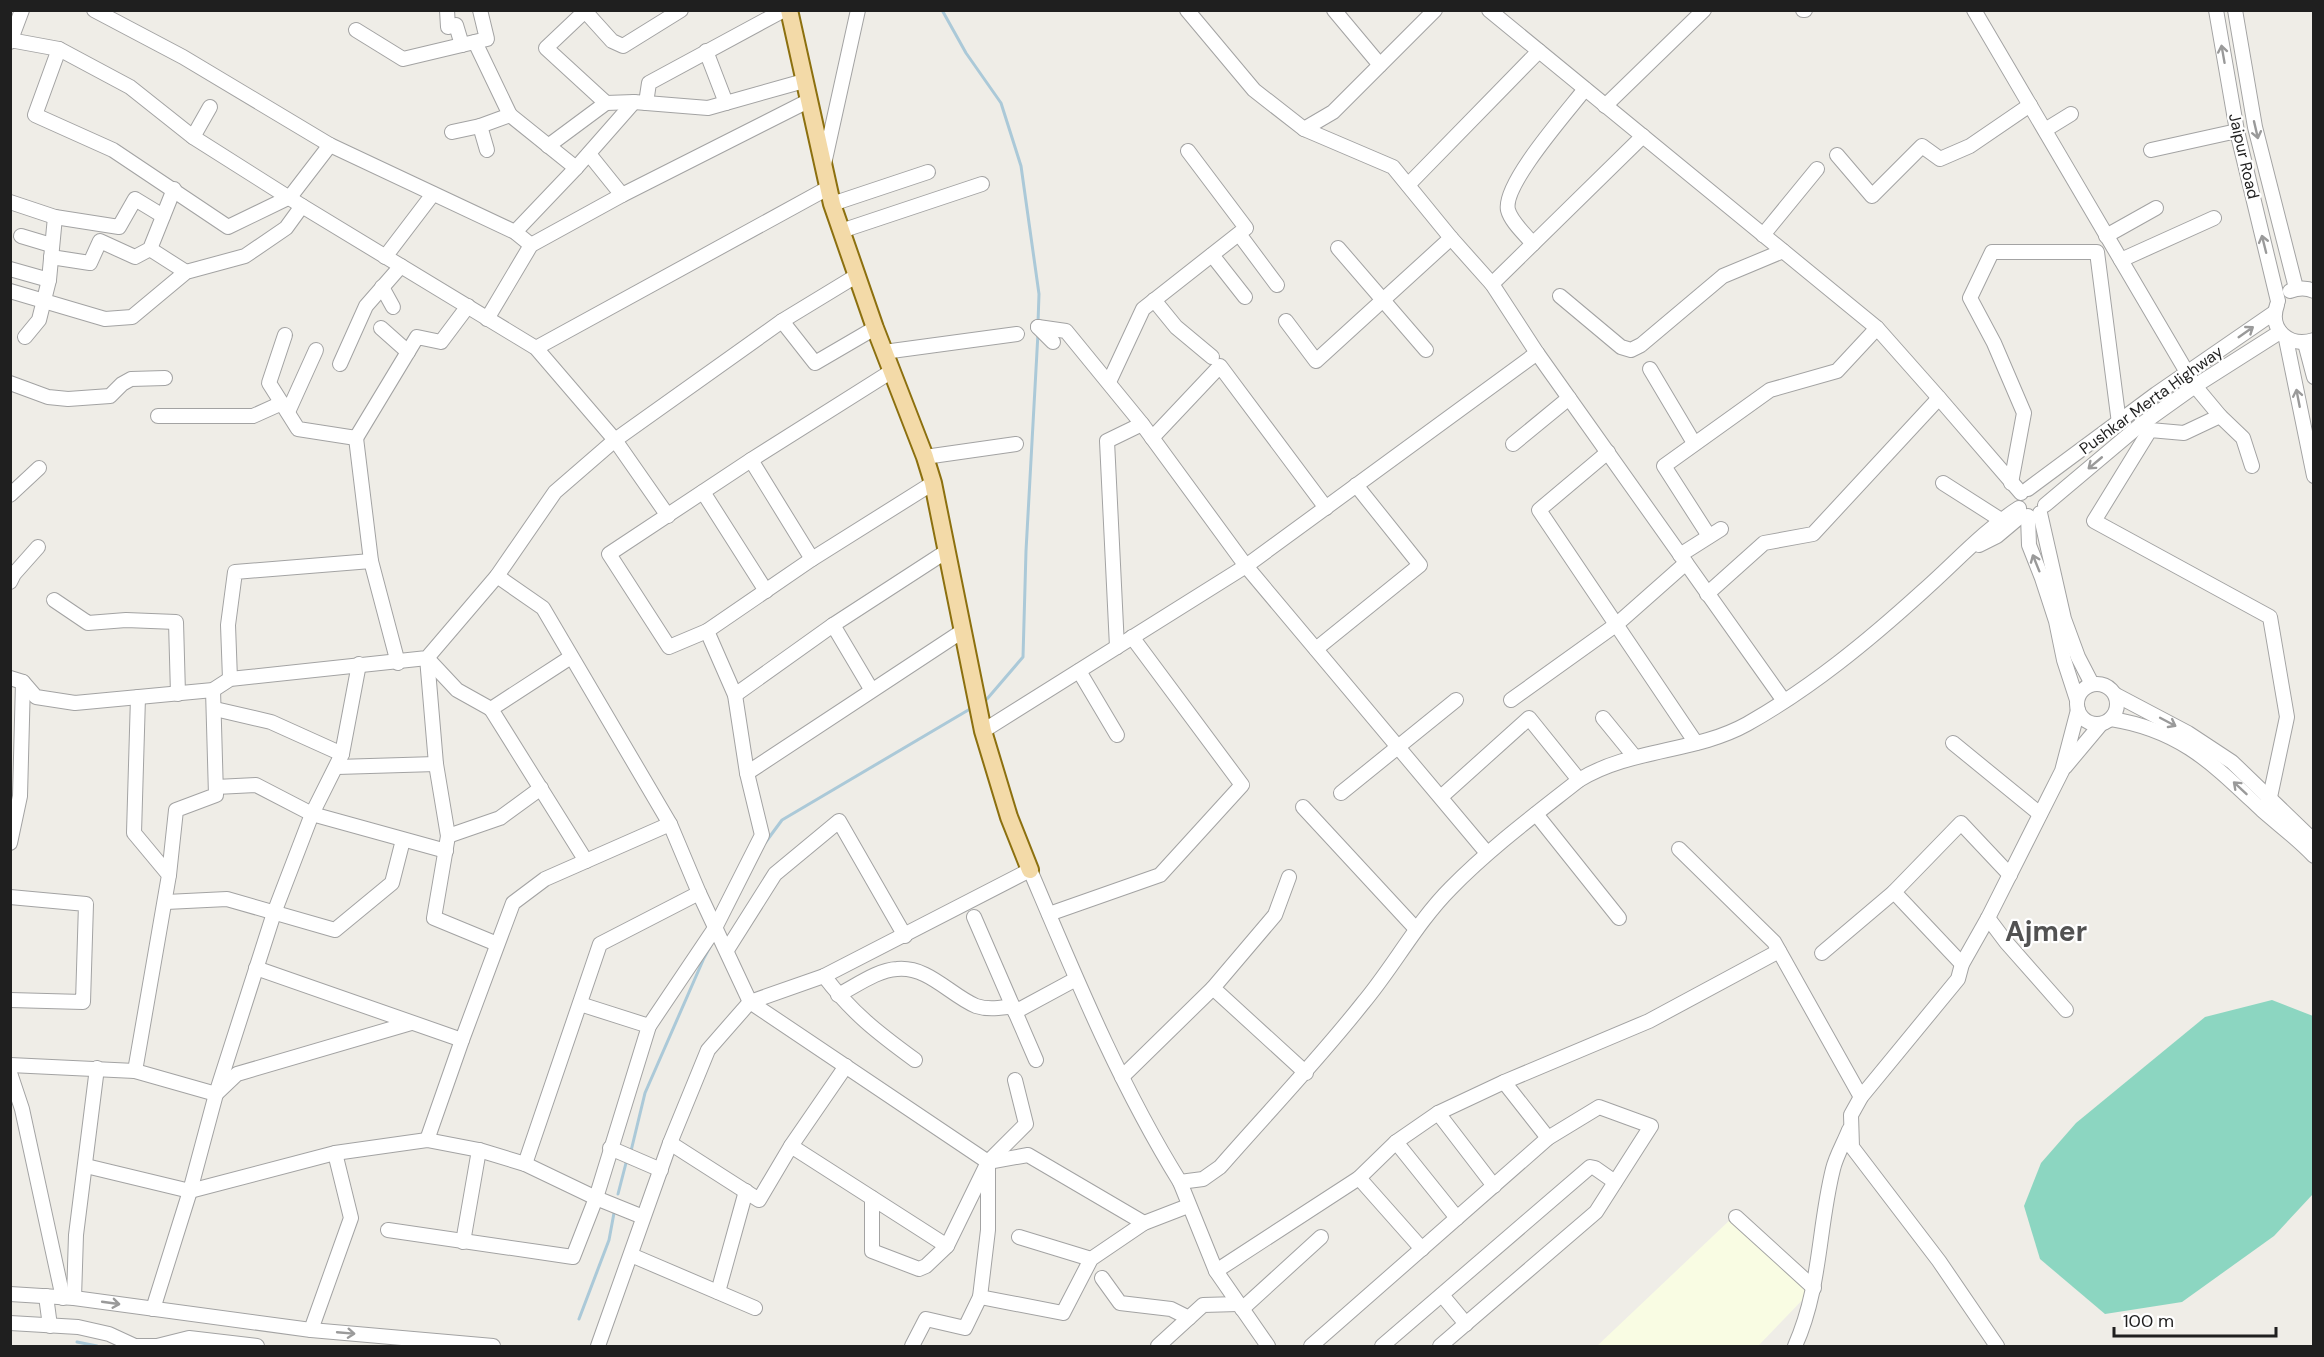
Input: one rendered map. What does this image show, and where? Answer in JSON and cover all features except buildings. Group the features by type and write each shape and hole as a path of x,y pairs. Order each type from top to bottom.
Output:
{"main road":[{"path":"789,10 830,196 856,276 933,483 961,632 982,726 1009,817 1030,870"}],"street":[{"path":"22,10 11,41 59,49 130,87 193,136 302,206 536,348 615,440 668,516"},
{"path":"94,10 183,57 330,145 515,232 531,245"},
{"path":"447,10 448,27 456,26 510,115 576,168"},
{"path":"356,30 403,59 487,39 480,10"},
{"path":"606,103 546,48 584,11 612,41 623,46 681,10"},
{"path":"515,232 640,103 649,83 784,10"},
{"path":"823,170 858,10"},
{"path":"1187,10 1254,90 1304,129 1393,167 1492,284 1537,353 1784,701"},
{"path":"1334,10 1380,65"},
{"path":"1304,129 1333,112 1435,10"},
{"path":"1489,10 1876,328 2011,483 2024,491 2041,493 2031,511 2029,545 2056,621 2077,705 2085,720 2149,727 2232,762 2313,841"},
{"path":"1605,106 1704,10"},
{"path":"1974,10 2196,386 2220,416 2243,438 2252,466"},
{"name":"Jaipur Road","path":"2216,10 2237,131 2276,307 2275,323 2283,335"},
{"name":"Jaipur Road","path":"2235,10 2255,127 2296,288"},
{"path":"59,49 35,115 113,150 228,227 290,197 330,145"},
{"path":"706,51 726,103"},
{"path":"1408,185 1539,51"},
{"path":"548,146 606,103 708,108 804,81"},
{"path":"1533,244 1510,216 1507,203 1509,195 1523,169 1585,89"},
{"path":"487,319 531,245 622,195 808,101"},
{"path":"1837,155 1872,196 1922,146 1940,159 1970,146 2030,105"},
{"path":"193,136 210,107"},
{"path":"2045,130 2072,114"},
{"path":"452,132 480,126 510,115"},
{"path":"480,126 487,150"},
{"path":"2151,150 2237,131"},
{"path":"1492,284 1643,136"},
{"path":"1109,382 1143,309 1246,228 1188,152"},
{"path":"589,154 622,195"},
{"path":"1763,235 1817,169"},
{"path":"536,348 830,196 928,172"},
{"path":"841,231 982,184"},
{"path":"21,236 51,251 90,263 100,241 135,257 150,249 174,189"},
{"path":"386,257 433,194"},
{"path":"10,202 55,217 119,227 135,199 163,216"},
{"path":"10,291 105,319 132,318 186,272 245,256 286,228 302,206"},
{"path":"2106,236 2156,208"},
{"path":"25,337 39,320 49,280 55,217"},
{"path":"2121,260 2214,218"},
{"path":"1239,234 1277,285"},
{"path":"1286,321 1316,361 1451,238"},
{"path":"1338,248 1426,350"},
{"path":"150,249 186,272"},
{"path":"1560,296 1621,347 1631,350 1641,345 1723,276 1783,251"},
{"path":"2011,483 2024,413 1994,343 1970,298 1992,252 2097,252 2119,423"},
{"path":"1212,255 1245,297"},
{"path":"340,364 366,306 401,266"},
{"path":"10,269 49,280"},
{"path":"30,699 75,703 178,694 213,690 230,679 359,664 398,663 427,658 497,576 555,492 615,440 782,321 856,276"},
{"path":"382,287 393,308"},
{"path":"2296,288 2307,288 2313,291"},
{"name":"Pushkar Merta Highway","path":"2024,491 2188,373 2276,307 2286,293 2296,288"},
{"path":"1154,300 1176,327 1212,357"},
{"path":"398,663 370,561 356,438 417,337 441,342 468,306"},
{"path":"782,321 815,363 875,328"},
{"path":"1053,342 1038,327 1066,331 1142,424 1246,566 1487,853"},
{"path":"381,328 408,352"},
{"path":"1511,700 1617,624 1683,559 1715,533 1664,465 1770,390 1837,370 1876,328"},
{"path":"884,352 1017,334"},
{"path":"285,335 269,383 298,429 356,438"},
{"path":"2283,335 2295,343 2309,342 2313,377"},
{"path":"2283,335 2313,476"},
{"name":"Pushkar Merta Highway","path":"1967,552 1997,536 2139,426 2196,386 2283,335"},
{"path":"158,416 254,416 285,408 316,350"},
{"path":"982,726 1078,671 1246,566 1537,353"},
{"path":"1152,438 1220,366 1326,508"},
{"path":"1650,369 1694,443"},
{"path":"892,371 751,460 609,554 668,652 707,631 812,559 933,483"},
{"path":"10,383 48,398 68,399 110,396 131,379 165,378"},
{"path":"1513,444 1569,398"},
{"path":"1707,594 1764,543 1813,534 1939,398"},
{"path":"2220,416 2184,433 2150,430 2094,521 2270,617 2287,717 2270,797 2264,811"},
{"path":"1117,647 1107,441 1142,424"},
{"path":"925,457 1016,444"},
{"path":"1608,452 1539,510 1696,743"},
{"path":"751,460 812,559"},
{"path":"10,495 39,468"},
{"path":"1943,483 2001,520"},
{"path":"1316,649 1420,565 1356,485"},
{"path":"2024,491 2018,501 2031,511 2064,619 2078,657 2092,684"},
{"path":"703,492 765,591"},
{"name":"Pushkar Merta Highway","path":"1967,552 2001,520 2031,511"},
{"path":"10,582 14,574 38,548"},
{"path":"735,696 833,626 947,551"},
{"path":"1180,1182 1203,1179 1220,1167 1306,1073 1364,1002 1416,929 1449,889 1487,853 1593,771 1634,756 1696,743 1745,725 1784,701 1833,668 1881,630 1967,552"},
{"path":"230,679 228,625 235,572 370,561"},
{"path":"497,576 543,608 670,824 699,893 750,1002 988,1162 1028,1155 1144,1223"},
{"path":"54,600 88,623 126,620 176,622 178,694"},
{"path":"833,626 871,690"},
{"path":"388,1230 573,1257 596,1198 648,1026 715,928 762,835 747,773 735,696 707,631"},
{"path":"747,773 961,632"},
{"path":"1049,914 1160,876 1242,785 1132,637"},
{"path":"491,709 571,657"},
{"path":"427,658 457,690 491,709 586,861"},
{"path":"427,658 436,764 448,836 434,918 497,944"},
{"path":"153,1309 190,1191 216,1094 274,914 312,814 339,761 359,664"},
{"path":"1078,671 1116,735"},
{"path":"10,843 30,699 17,680"},
{"path":"2062,771 2081,691 2092,684 2106,685 2116,695 2203,749 2230,778 2313,856"},
{"path":"135,1071 166,902 176,810 216,795 213,690"},
{"path":"1997,1346 1939,1261 1852,1147 1851,1115 1861,1097 1958,979 1962,964 1988,918 2062,771 2117,710 2116,695"},
{"path":"138,697 134,833 169,875"},
{"path":"1341,793 1456,700"},
{"path":"215,709 272,722 339,761 436,764"},
{"path":"1441,797 1529,718 1579,780"},
{"path":"1603,718 1634,756"},
{"path":"1953,743 2040,813"},
{"path":"216,787 256,785 312,814 446,851"},
{"path":"448,836 500,818 541,788"},
{"path":"1303,807 1416,929"},
{"path":"1536,814 1619,918"},
{"path":"727,950 775,874 839,821 905,936"},
{"path":"1822,953 1894,892 1961,823 2010,875"},
{"path":"428,1140 513,903 545,879 670,824"},
{"path":"166,902 227,899 335,930 392,883 403,840"},
{"path":"1679,849 1774,942 1861,1097"},
{"path":"598,1347 670,1143 708,1050 750,1002 824,976 1030,870 1076,979 1147,1130 1180,1182 1216,1271 1267,1346"},
{"path":"1122,1077 1213,988 1275,915 1288,878"},
{"path":"1894,892 1962,964"},
{"path":"525,1164 600,944 699,893"},
{"path":"10,897 86,904 83,1002 10,1000"},
{"path":"974,916 1036,1060"},
{"path":"1988,918 2012,950 2066,1010"},
{"path":"1216,1271 1359,1178 1396,1142 1438,1113 1504,1082 1784,961"},
{"path":"256,968 462,1040"},
{"path":"838,995 897,968 908,969 937,981 977,1006 1014,1009 1076,979"},
{"path":"824,976 838,995 871,1028 915,1060"},
{"path":"1213,988 1306,1073"},
{"path":"580,1004 648,1026"},
{"path":"367,1007 385,1030"},
{"path":"216,1094 237,1074 411,1023"},
{"path":"10,1065 135,1071 216,1094"},
{"path":"742,1205 759,1200 791,1146 846,1066"},
{"path":"68,1298 97,1068"},
{"path":"10,1073 16,1109 68,1298"},
{"path":"873,1198 872,1251 919,1269 926,1266 947,1246 988,1162 1026,1125 1015,1080"},
{"path":"1504,1082 1548,1138"},
{"path":"1311,1347 1548,1138 1599,1107 1651,1126 1596,1212 1440,1347"},
{"path":"1438,1113 1494,1186"},
{"path":"1795,1347 1804,1326 1814,1288 1833,1166 1850,1128"},
{"path":"86,1166 190,1191 335,1153 428,1140 479,1150 525,1164 596,1198 643,1217"},
{"path":"1396,1142 1458,1218"},
{"path":"670,1143 759,1200"},
{"path":"791,1146 947,1246"},
{"path":"610,1148 661,1170"},
{"path":"463,1242 479,1150"},
{"path":"311,1330 351,1218 335,1153"},
{"path":"912,1347 926,1319 965,1328 980,1297 988,1230 988,1162"},
{"path":"1382,1347 1590,1167 1616,1182"},
{"path":"1359,1178 1422,1249"},
{"path":"718,1292 746,1191"},
{"path":"980,1297 1063,1313 1091,1259 1144,1223 1188,1206"},
{"path":"1736,1217 1814,1288"},
{"path":"1019,1237 1091,1259"},
{"path":"1158,1347 1203,1305 1240,1306 1321,1237"},
{"path":"631,1255 755,1308"},
{"path":"1102,1278 1120,1303 1170,1309 1189,1318"},
{"path":"10,1294 68,1298 311,1330 492,1347"},
{"path":"1442,1295 1466,1324"},
{"path":"46,1296 50,1326"},
{"path":"10,1323 78,1328 110,1334 135,1346 157,1347 189,1338 257,1347"}],"shaded area":[{"path":"1732,1218 1810,1292 1758,1346 1597,1346"}],"green space":[{"path":"2272,1000 2313,1016 2313,1194 2274,1236 2182,1302 2105,1314 2040,1259 2024,1206 2041,1163 2076,1123 2205,1017"}],"waterway":[{"path":"942,10 966,53 1001,103 1021,166 1039,294 1038,323"},
{"path":"987,699 1023,657 1026,551 1038,333"},
{"path":"765,843 782,820 970,709"},
{"path":"631,1151 645,1093 711,945"},
{"path":"618,1194 626,1163"},
{"path":"579,1319 609,1240 614,1213"},
{"path":"77,1342 97,1346"}],"district":[{"name":"Ajmer","path":"2046,931"}]}
